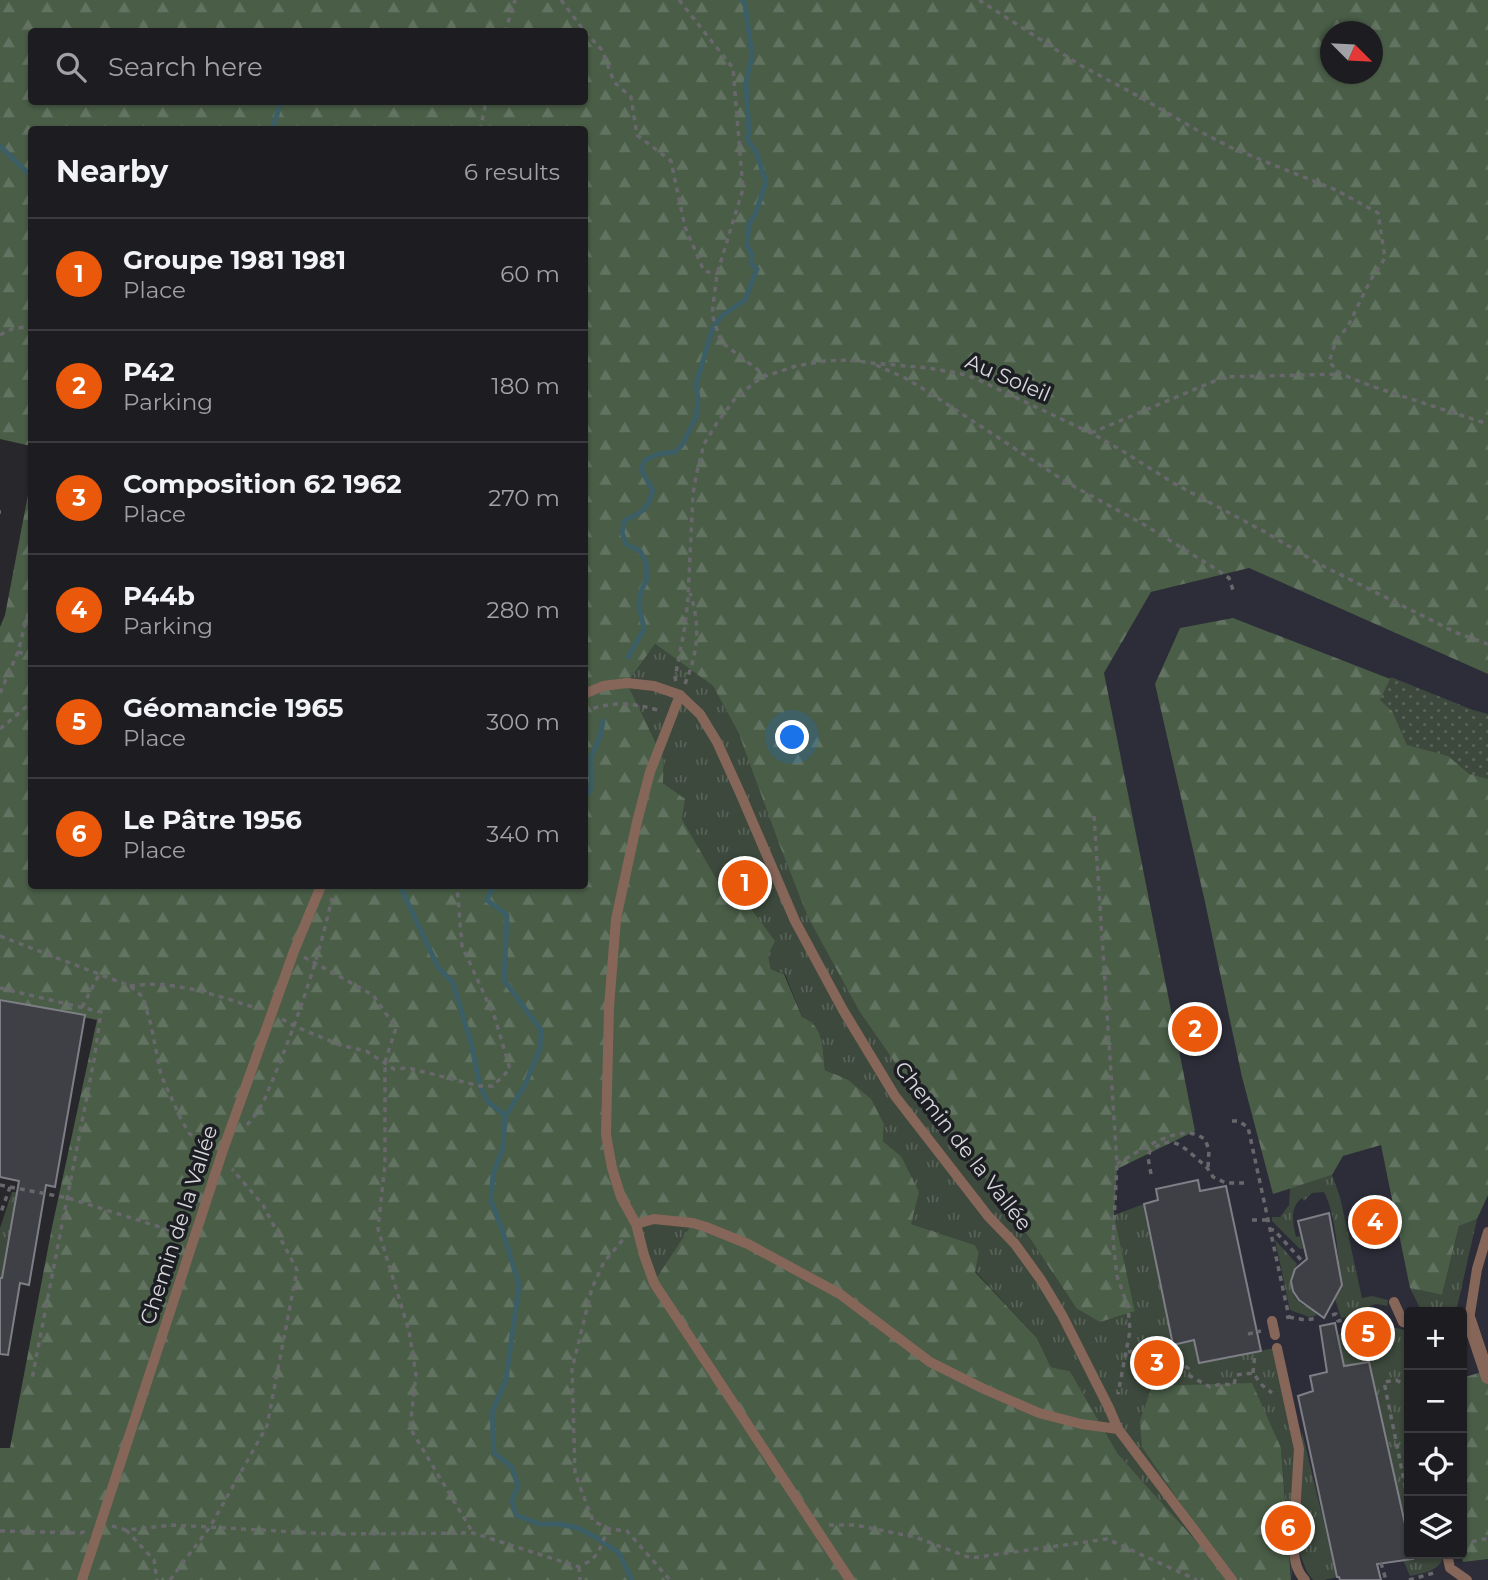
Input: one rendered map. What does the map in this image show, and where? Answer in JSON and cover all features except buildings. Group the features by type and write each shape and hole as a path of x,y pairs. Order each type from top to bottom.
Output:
{"street":[{"path":"1467,1326 1488,1377"}],"lane":[{"path":"588,692 603,686 627,683 654,686 680,695 650,772 636,822 616,919 606,1096 606,1135 612,1168 621,1197 636,1224 654,1283 850,1580"},
{"name":"Chemin de la Vallée","path":"680,695 700,714 717,742 795,921 843,1010 895,1096 1041,1280 1062,1315 1118,1429 1232,1580"},
{"name":"Chemin de la Vallée","path":"82,1580 223,1150 293,951 320,889"},
{"path":"636,1224 654,1219 693,1223 748,1244 840,1294 930,1362 984,1390 1039,1413 1081,1424 1118,1429"},
{"path":"1467,1312 1488,1232"},
{"path":"1394,1302 1404,1320"},
{"path":"1272,1321 1275,1335"},
{"path":"1277,1348 1298,1449 1293,1548 1295,1562 1305,1580"},
{"path":"1448,1559 1450,1568 1467,1580"}],"path":[{"path":"506,28 514,0"},
{"path":"561,0 581,28"},
{"path":"679,0 733,68 743,189 717,274 712,314 721,342 766,376"},
{"path":"979,0 1080,65 1195,129 1234,149 1336,190 1378,213 1385,258 1370,281 1348,326 1336,341 1329,362 1341,374 1371,386 1488,424"},
{"path":"588,36 602,50 614,82 631,97 637,135 671,161 685,227 704,271 717,274"},
{"path":"481,126 485,105"},
{"path":"0,335 12,329 28,327"},
{"name":"Au Soleil","path":"680,695 675,678 685,626 693,494 704,444 734,400 755,382 796,366 825,361 850,360 929,368 967,375 1091,433 1175,484 1319,564 1457,633 1488,645"},
{"path":"872,363 924,390 1066,482 1143,524 1216,569 1229,578 1233,590"},
{"path":"1091,433 1224,377 1341,374"},
{"path":"680,695 691,670 698,639 696,616 688,588"},
{"path":"0,693 18,652 28,613"},
{"path":"18,652 28,655"},
{"path":"588,710 617,703 673,713"},
{"path":"0,729 28,705"},
{"path":"1094,816 1116,1164 1112,1241 1117,1276 1128,1307 1130,1331 1119,1392 1109,1408"},
{"path":"130,986 146,983 170,985 243,1004 340,1045 366,1051 394,1069 408,1068 480,1086 493,1086 510,1069 495,1018 462,946 457,889"},
{"path":"223,1150 257,1113 294,1026 333,896"},
{"path":"0,936 130,986 143,998 162,1075 189,1133 196,1139 223,1150 263,1205 296,1270 267,1426 210,1527 170,1580"},
{"path":"293,951 373,995 396,1028 385,1062 386,1164 378,1229 409,1331 416,1376 410,1428 473,1533"},
{"path":"82,1007 100,973"},
{"path":"0,988 102,1012 32,1378"},
{"path":"1231,1121 1238,1121 1248,1127 1289,1317"},
{"path":"1116,1164 1151,1144 1180,1134 1194,1134 1205,1139 1209,1150 1208,1167"},
{"path":"1151,1174 1150,1151 1164,1143 1176,1142 1208,1167 1213,1178 1226,1183 1244,1183"},
{"path":"0,1185 68,1198 194,1238"},
{"path":"0,1214 10,1187"},
{"path":"1252,1220 1267,1220"},
{"path":"636,1224 604,1262 592,1288 572,1369 575,1473 593,1521 610,1529 627,1531 670,1580"},
{"path":"1269,1229 1274,1230 1303,1262"},
{"path":"1332,1315 1336,1314 1338,1321 1353,1318 1356,1322"},
{"path":"1350,1324 1379,1316 1404,1322"},
{"path":"1272,1321 1289,1317 1305,1320 1318,1318"},
{"path":"1257,1339 1258,1331"},
{"path":"1127,1352 1149,1351 1175,1360 1188,1368 1190,1376 1210,1387 1234,1385 1236,1375 1253,1373"},
{"path":"1255,1353 1253,1373 1262,1385 1291,1407"},
{"path":"1404,1384 1396,1380 1384,1381 1407,1496"},
{"path":"0,1531 81,1533 101,1524 126,1530 173,1525 331,1534 473,1533 579,1567 592,1560 610,1529"},
{"path":"814,1525 855,1525 915,1537 971,1558 1107,1539 1197,1580"},
{"path":"126,1530 154,1560 157,1580"},
{"path":"1467,1543 1488,1540"},
{"path":"1381,1563 1386,1580"},
{"path":"579,1567 580,1580"},
{"path":"1409,1580 1450,1568"}],"shaded area":[{"path":"1249,568 1488,674 1488,1580 1291,1580 1281,1448 1152,1386 1114,1215 1117,1169 1104,673 1151,592"}],"green space":[{"path":"0,0 1488,0 1488,674 1249,568 1151,592 1104,673 1195,1131 1117,1169 1114,1215 1135,1311 1100,1322 1076,1308 1031,1240 977,1167 916,1093 861,1014 808,917 739,734 713,686 655,644 627,683 664,760 663,783 685,799 682,819 727,897 751,909 775,941 768,955 771,969 784,974 802,1017 819,1032 825,1070 847,1079 871,1099 884,1124 883,1141 901,1156 919,1192 911,1224 975,1245 979,1253 975,1272 1037,1338 1051,1367 1070,1371 1118,1454 1231,1580 0,1580 0,1448 10,1448 52,1227 97,1020 0,999 0,627 5,615 28,495 28,889 588,889 588,126 28,126 28,445 0,439","holes":["636,1224 692,1224 654,1282"]},
{"path":"1233,618 1488,717 1488,1195 1477,1219 1459,1226 1442,1295 1410,1288 1381,1145 1343,1156 1332,1175 1273,1194 1242,1077 1155,684 1180,628"},
{"path":"655,644 713,686 739,734 861,1014 916,1093 977,1167 1031,1240 1076,1308 1135,1311 1114,1215 1144,1204 1173,1345 1194,1340 1199,1363 1275,1348 1295,1449 1292,1580 1281,1448 1231,1580 1118,1454 1070,1371 1051,1367 1037,1338 975,1271 979,1254 975,1245 911,1224 901,1156 883,1141 884,1124 847,1079 825,1070 819,1032 802,1017 785,974 771,969 751,909 727,897 682,819 684,799 663,783 664,760 627,683"},
{"path":"1391,677 1488,714 1488,779 1469,774 1448,756 1407,745 1392,711 1380,700"},
{"path":"1332,1175 1340,1197 1362,1298 1372,1296 1388,1300 1387,1306 1374,1304 1357,1315 1341,1318 1335,1299 1342,1286 1336,1234 1324,1192 1312,1193 1304,1201 1302,1198 1295,1206 1293,1216 1296,1237 1300,1236 1303,1248 1300,1249 1272,1221 1272,1217 1280,1217 1289,1205 1290,1188"},
{"path":"12,1192 17,1192 0,1278 0,1228"},
{"path":"1477,1219 1457,1307 1420,1307 1410,1288 1442,1295 1459,1226"},
{"path":"693,1223 654,1283 636,1224"},
{"path":"1275,1240 1297,1264 1291,1279 1292,1292 1300,1303 1315,1309 1316,1316 1309,1317 1290,1310"},
{"path":"1397,1328 1404,1330 1404,1520 1369,1362 1344,1366 1337,1335 1352,1331 1370,1338 1380,1330"},
{"path":"1488,1370 1488,1559 1463,1562 1462,1559 1467,1559 1467,1376"},
{"path":"1252,1383 1281,1448 1291,1580 1233,1580 1142,1447 1140,1421 1152,1386"},
{"path":"1302,1432 1337,1577 1324,1580 1313,1580 1299,1552"},
{"path":"1443,1559 1434,1569 1410,1576 1403,1560"}],"waterway":[{"path":"628,657 644,629 639,605 641,591 647,579 646,562 640,551 626,544 622,532 625,520 644,510 653,491 641,469 645,460 658,454 675,452 682,445 696,417 696,384 713,327 723,315 745,300 757,269 751,263 752,255 747,246 749,224 755,215 766,182 756,152 747,139 746,82 752,56 745,4 742,0"},
{"path":"273,126 280,105"},
{"path":"0,146 28,173"},
{"path":"588,793 591,789 591,757 600,737 603,721"},
{"path":"401,889 438,967 453,983 471,1043 480,1086 488,1102 505,1117"},
{"path":"492,889 487,900 507,915 504,980 541,1030 540,1048 525,1085 505,1117 503,1148 493,1174 491,1201 519,1285 506,1380 492,1412 494,1453 512,1467 518,1486 512,1501 516,1515 540,1524 578,1528 597,1538 619,1553 632,1580"}],"place":[{"name":"Groupe 1981 1981","path":"745,883"},
{"name":"P42","path":"1195,1029"},
{"name":"P44b","path":"1375,1222"},
{"name":"Géomancie 1965","path":"1368,1334"},
{"name":"Composition 62 1962","path":"1157,1363"},
{"name":"Le Pâtre 1956","path":"1288,1528"}]}
